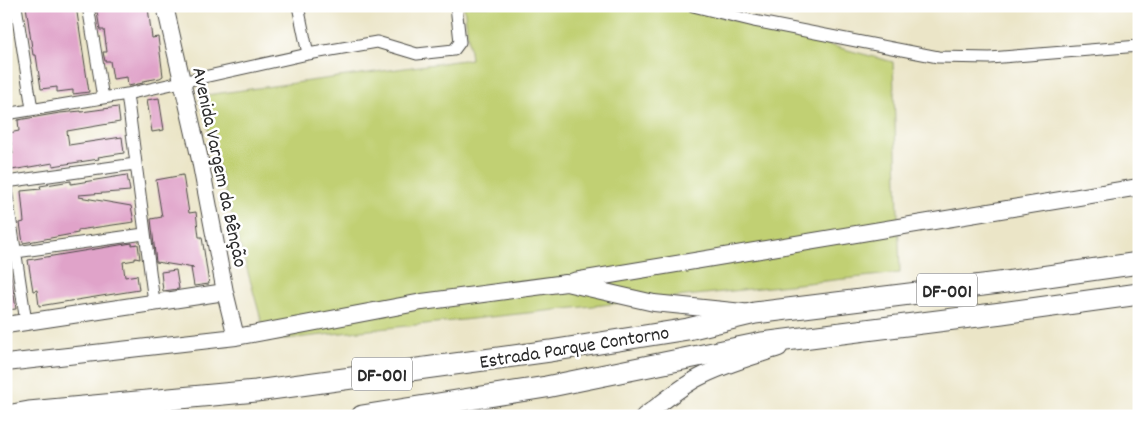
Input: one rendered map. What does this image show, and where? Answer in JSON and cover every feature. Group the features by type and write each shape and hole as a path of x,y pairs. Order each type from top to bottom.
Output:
{"highway":[{"name":"Estrada Parque Contorno","path":"7,416 29,412 256,391 550,351 688,329 755,313 999,283 1139,263"},
{"path":"999,283 985,291 979,303 989,312 1002,313"},
{"name":"Estrada Parque Contorno","path":"362,416 546,387 762,343 1139,294"}],"main road":[{"name":"Avenida Vargem da Bênção","path":"165,6 200,160 225,292 236,337"},
{"path":"6,363 236,337 422,302 566,283 1139,187"},
{"path":"566,283 654,303 755,313"},
{"path":"6,325 225,292"},
{"path":"644,416 682,388 714,370 822,335"}],"street":[{"path":"16,6 32,109"},
{"path":"88,6 103,98"},
{"path":"298,6 308,54"},
{"path":"6,114 127,94 308,54 377,42 418,54 454,50 460,42 456,6"},
{"path":"693,6 754,21 938,57 990,58 1139,46"},
{"path":"127,94 154,302"},
{"path":"6,182 135,164"},
{"path":"6,188 26,322"},
{"path":"16,252 144,234"}],"green space":[{"path":"464,6 682,6 893,62 900,273 267,341 199,96 471,59"}],"building":[{"path":"26,6 76,6 89,92 73,94 73,90 57,92 57,87 41,89 36,55 33,55"},
{"path":"96,6 145,6 148,8 152,38 158,37 163,76 128,86 127,77 113,79 110,61 105,61 103,52 107,52 104,30 100,30"},
{"path":"159,98 164,130 152,132 147,100"},
{"path":"118,107 120,122 67,131 69,145 122,137 124,153 53,166 53,163 12,170 9,154 13,154 9,133 19,131 18,120 60,113"},
{"path":"127,175 130,191 79,195 79,197 131,206 134,222 78,230 78,233 23,243 20,223 24,222 21,191 41,189 40,186 71,181 71,184"},
{"path":"183,175 189,213 196,212 199,237 202,237 209,284 194,286 191,268 194,268 156,262 151,219 162,217 156,180"},
{"path":"132,243 132,245 138,244 140,259 135,258 135,260 123,262 125,277 137,275 139,290 39,306 37,290 33,291 28,260"},
{"path":"6,269 10,269 16,309 6,310"},
{"path":"176,270 179,289 163,291 161,272"}]}
